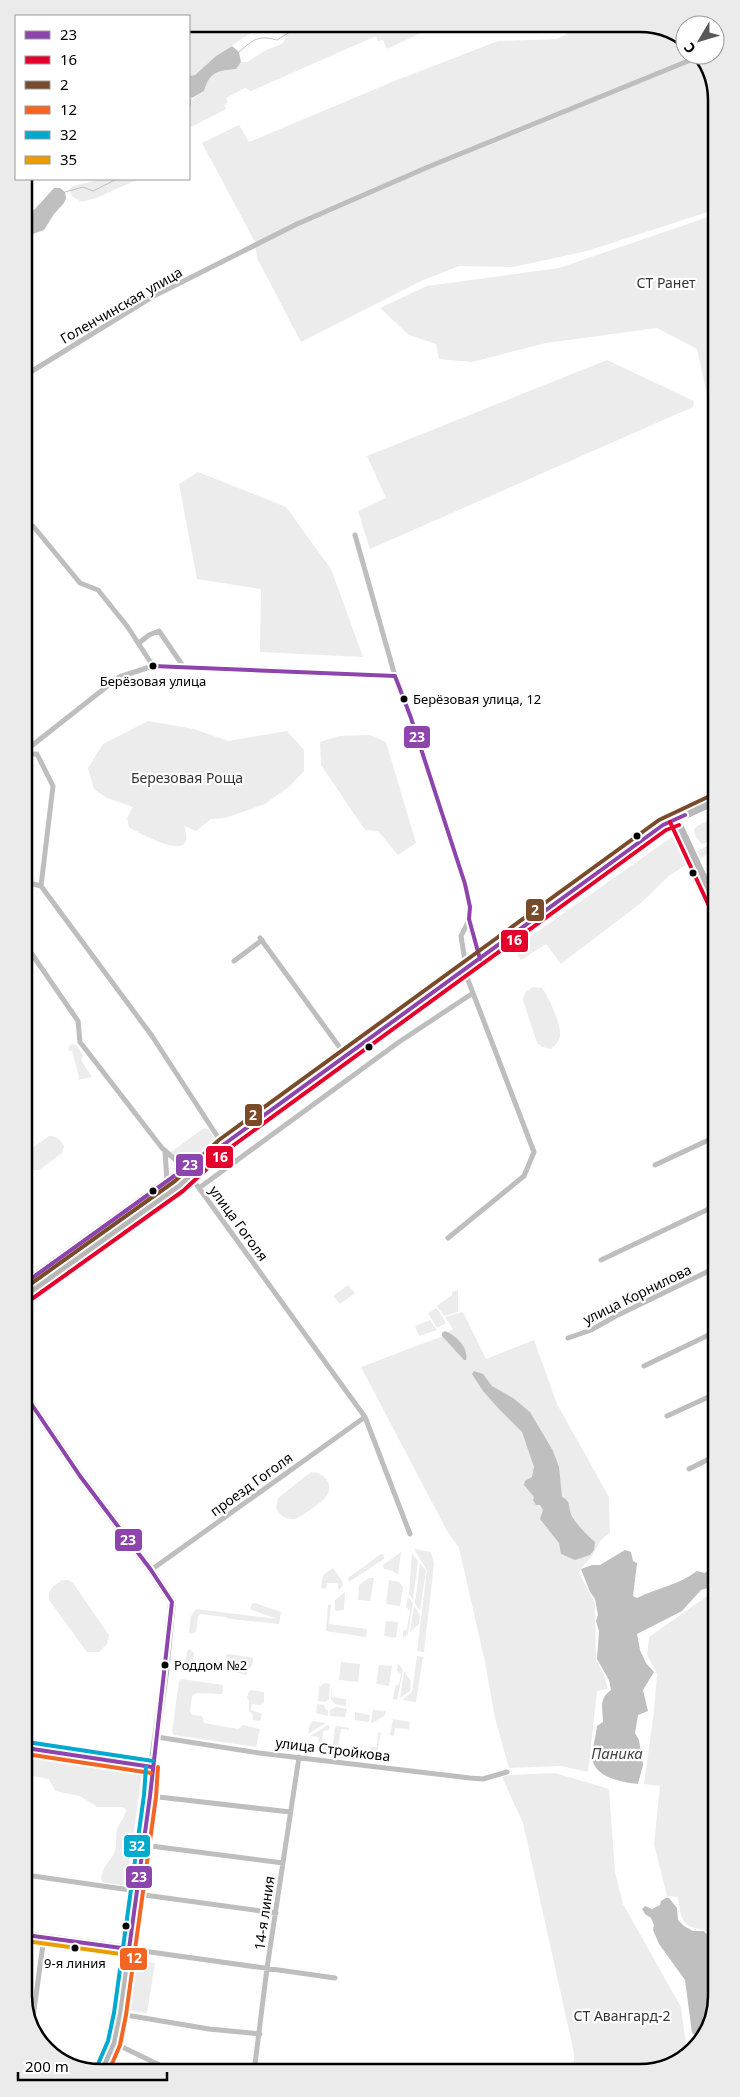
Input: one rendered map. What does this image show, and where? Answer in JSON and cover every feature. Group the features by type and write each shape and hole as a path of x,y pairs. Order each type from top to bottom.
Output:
{"main road":[{"path":"32,1278 184,1169 223,1145 663,826 708,804"},
{"path":"676,819 708,888"},
{"path":"32,1291 190,1176 223,1145"},
{"path":"32,1405 80,1476 151,1570 172,1602 130,1949 114,2043 104,2064"},
{"path":"32,1749 152,1767"},
{"path":"32,1936 130,1949"}],"street":[{"name":"Голенчинская улица","path":"33,371 152,298 297,224 428,167 678,65"},
{"path":"33,526 80,583 98,590 139,643 153,666"},
{"path":"355,535 395,676 411,718 465,884 470,907 469,919 480,959"},
{"path":"139,643 149,635 160,632 183,666"},
{"path":"33,746 119,677 153,666 395,676"},
{"path":"33,753 37,754 53,786 41,886"},
{"path":"33,884 41,886 152,1036 223,1145"},
{"path":"448,1238 524,1176 534,1152 473,993 466,969 466,955 461,936 469,919"},
{"path":"234,961 261,939 346,1056"},
{"name":"улица Гоголя","path":"33,955 78,1021 80,1042 164,1151 190,1176 365,1416 410,1534"},
{"path":"199,1188 399,1042 473,993"},
{"path":"655,1165 708,1140"},
{"path":"164,1151 168,1181"},
{"path":"601,1260 708,1209"},
{"name":"улица Корнилова","path":"568,1338 591,1330 708,1272"},
{"path":"644,1366 708,1335"},
{"path":"667,1416 708,1397"},
{"name":"проезд Гоголя","path":"151,1570 365,1416"},
{"path":"689,1469 708,1460"},
{"name":"улица Стройкова","path":"157,1737 483,1780 506,1772"},
{"name":"14-я линия","path":"255,2064 267,1968 298,1757"},
{"path":"150,1796 290,1812"},
{"path":"143,1845 283,1863"},
{"path":"32,1876 276,1913"},
{"path":"34,2010 44,1937"},
{"path":"130,1949 335,1978"},
{"path":"120,2014 209,2029 260,2034"},
{"path":"114,2043 157,2064"}],"green space":[{"path":"190,32 252,32 216,56 195,75 190,76"},
{"path":"281,32 422,33 387,49 383,40 378,41 376,36 251,91 245,88 226,98 228,102 224,105 226,109 190,127 190,102 204,91 206,84 212,76 216,73 236,69 241,62 247,62 266,50 282,44 286,38"},
{"path":"570,33 644,33 662,36 675,42 675,65 698,65 707,91 708,212 587,251 513,267 459,266 421,281 301,342 257,258 255,242 202,143 239,125 249,142 392,82 498,41 557,39"},
{"path":"97,180 137,180 96,198 81,202 72,196 69,189 73,186"},
{"name":"СТ Ранет","path":"708,217 708,400 697,349 657,328 546,343 472,362 439,359 436,344 409,335 380,308 427,286 559,268"},
{"path":"607,360 694,401 693,407 370,549 358,511 386,498 367,456"},
{"path":"198,472 286,507 331,569 363,657 260,652 261,589 197,579 179,484"},
{"name":"Березовая Роща","path":"148,721 194,729 228,741 287,731 304,750 304,771 290,786 265,804 225,818 211,819 196,831 184,826 186,838 183,844 176,846 167,845 129,827 127,818 133,807 107,798 94,789 88,768 103,744"},
{"path":"369,735 386,742 416,843 398,855 378,831 365,830 321,765 320,742 339,736"},
{"path":"708,820 708,842 702,844 696,837 694,830 697,826"},
{"path":"679,832 693,861 670,875 642,902 561,964 546,944 521,960 513,949"},
{"path":"708,846 708,854 701,858 697,851"},
{"path":"708,872 708,887 702,875"},
{"path":"533,987 542,988 545,992 559,1025 559,1038 551,1049 542,1047 537,1043 523,1000 525,992"},
{"path":"73,1044 77,1046 83,1056 81,1060 92,1077 78,1080 79,1077 72,1051 68,1050 69,1046"},
{"path":"204,1128 208,1129 218,1143 185,1165 171,1152"},
{"path":"49,1136 56,1137 64,1146 62,1153 39,1170 32,1170 32,1148"},
{"path":"175,1180 178,1181 178,1183 32,1287 32,1281"},
{"path":"348,1285 355,1293 340,1304 333,1296"},
{"path":"458,1290 458,1312 444,1316 437,1306 452,1295 452,1292"},
{"path":"437,1308 446,1323 437,1328 428,1313"},
{"path":"463,1312 486,1359 534,1340 557,1404 609,1497 610,1533 601,1540 579,1573 595,1603 596,1660 604,1675 608,1689 597,1691 588,1772 561,1766 509,1768 495,1718 485,1662 459,1548 447,1531 361,1367 443,1336 453,1329 445,1317"},
{"path":"430,1320 437,1330 419,1336 415,1326"},
{"path":"311,1472 320,1474 326,1479 329,1491 326,1497 296,1519 284,1517 276,1509 278,1498"},
{"path":"414,1549 431,1552 434,1564 424,1652 417,1651 427,1570"},
{"path":"401,1552 398,1575 393,1571 384,1569 383,1565"},
{"path":"412,1553 418,1561 413,1600 409,1594"},
{"path":"381,1554 384,1555 384,1559 349,1582 348,1578"},
{"path":"420,1563 426,1570 420,1611 415,1603"},
{"path":"333,1568 343,1585 338,1589 338,1583 327,1583 326,1589 321,1588 323,1575"},
{"path":"369,1578 374,1578 370,1601 358,1600 359,1585"},
{"path":"62,1580 68,1580 73,1583 109,1635 107,1644 99,1652 87,1652 49,1600 49,1593 52,1588"},
{"path":"389,1580 399,1582 403,1587 400,1606 386,1604"},
{"path":"345,1592 344,1610 335,1611 335,1600"},
{"path":"708,1596 708,1934 705,1930 691,1927 687,1924 680,1911 678,1897 667,1896 654,1844 660,1786 644,1784 657,1674 647,1655 649,1637"},
{"path":"408,1597 413,1603 408,1634 403,1638 403,1631 407,1629 410,1611 406,1607"},
{"path":"255,1603 281,1612 279,1624 200,1614 196,1632 191,1634 189,1632 191,1616 196,1609 277,1619 252,1610 250,1608"},
{"path":"331,1604 329,1624 367,1629 366,1637 326,1631 328,1605"},
{"path":"414,1606 420,1615 419,1624 410,1632"},
{"path":"386,1621 398,1622 396,1638 384,1636"},
{"path":"190,1649 194,1653 191,1673 189,1674 184,1670 187,1651"},
{"path":"226,1655 253,1658 253,1663 246,1675 224,1669"},
{"path":"417,1656 423,1657 416,1702 402,1700 412,1692"},
{"path":"341,1662 360,1664 358,1682 339,1680"},
{"path":"398,1663 403,1670 397,1700 393,1699 395,1686 399,1684 401,1674 397,1671"},
{"path":"379,1665 392,1666 389,1686 376,1684"},
{"path":"404,1671 411,1681 410,1691 400,1698"},
{"path":"182,1679 223,1685 222,1694 196,1693 192,1696 190,1712 192,1715 202,1716 204,1723 238,1729 243,1725 260,1729 256,1747 174,1735 172,1732 179,1681"},
{"path":"325,1683 330,1684 329,1699 325,1702 318,1701 319,1687"},
{"path":"332,1685 332,1697 346,1699 346,1706 335,1704 331,1699"},
{"path":"251,1690 264,1692 264,1703 261,1705 252,1704 251,1710 262,1714 260,1721 253,1720 252,1713 249,1711 247,1697"},
{"path":"317,1704 324,1705 326,1710 328,1710 328,1716 316,1713"},
{"path":"336,1707 347,1709 345,1717 330,1716 330,1710"},
{"path":"373,1710 386,1711 385,1715 373,1723 371,1722"},
{"path":"355,1712 370,1715 369,1722 355,1720"},
{"path":"393,1719 410,1722 409,1729 395,1728 394,1736 390,1735"},
{"path":"313,1721 326,1723 308,1734 310,1724"},
{"path":"328,1725 330,1727 328,1730 323,1731 322,1743 333,1744 335,1727 349,1728 349,1730 341,1729 337,1752 318,1750 319,1737 310,1736"},
{"path":"378,1732 381,1733 376,1757 368,1756 371,1746 377,1747"},
{"path":"32,1759 142,1774 126,1886 102,1882 102,1873 115,1851 117,1830 126,1810 123,1807 97,1807 80,1796 55,1791 49,1779 32,1776"},
{"name":"СТ Авангард-2","path":"555,1773 609,1789 615,1872 623,1904 681,2007 686,2046 678,2053 649,2064 574,2064 574,2053 523,1823 502,1777"},
{"path":"137,1960 155,1963 147,2013 130,2011"}],"water":[{"path":"232,46 239,52 241,62 236,69 216,73 209,79 204,91 190,97 190,76 195,75 216,56"},
{"path":"54,188 60,188 65,192 66,198 64,203 44,230 33,234 33,210"},
{"path":"445,1331 461,1342 466,1351 466,1360 442,1336 442,1333"},
{"path":"474,1371 483,1374 492,1386 513,1398 530,1412 553,1451 559,1467 562,1497 568,1502 575,1521 595,1542 594,1550 590,1555 575,1560 561,1554 559,1543 540,1519 543,1510 540,1505 536,1505 533,1500 534,1497 524,1485 525,1481 532,1477 534,1467 522,1432 483,1391 472,1374"},
{"name":"Паника","path":"625,1550 631,1552 633,1561 637,1563 633,1596 637,1598 683,1580 697,1571 705,1573 708,1570 708,1588 701,1590 682,1611 637,1634 640,1650 646,1663 654,1672 643,1690 648,1711 638,1715 635,1733 639,1740 643,1765 638,1784 616,1780 602,1774 593,1762 592,1754 597,1726 603,1722 602,1709 604,1697 611,1690 609,1680 597,1659 599,1631 596,1621 598,1615 595,1599 590,1592 581,1569 592,1565 600,1565"},
{"path":"669,1898 677,1908 678,1920 684,1926 693,1931 704,1931 708,1936 707,2006 701,2027 696,2035 692,2033 685,1980 659,1944 653,1930 654,1925 651,1918 642,1909 645,1906 652,1909 660,1905 661,1901"}],"waterway":[{"path":"239,52 256,39 277,40 289,32"},
{"path":"190,105 191,99"},
{"path":"65,192 83,187 93,191 115,180"}],"transit line":[{"name":"23","path":"153,666 395,676 411,718 465,884 470,907 469,919 480,959"},
{"name":"2","path":"32,1283 175,1181 219,1140 659,820 708,797"},
{"name":"23","path":"32,1278 184,1169 223,1145 663,825 685,815"},
{"name":"16","path":"670,822 708,904"},
{"name":"16","path":"32,1299 183,1191 227,1150 666,830 679,825"},
{"name":"23","path":"32,1405 80,1476 151,1570 172,1602 150,1796 129,1949 32,1936"},
{"name":"32","path":"32,1743 153,1761"},
{"name":"23","path":"32,1749 152,1767"},
{"name":"12","path":"32,1755 151,1773"},
{"name":"32","path":"98,2064 108,2041 114,2013 144,1795 146,1767"},
{"name":"12","path":"112,2064 120,2045 126,2015 156,1797 158,1767"},
{"name":"35","path":"32,1942 128,1955"}],"place":[{"name":"Берёзовая улица","path":"153,666"},
{"name":"Берёзовая улица, 12","path":"404,699"},
{"name":"Роддом №2","path":"165,1665"},
{"name":"9-я линия","path":"75,1948"}]}
